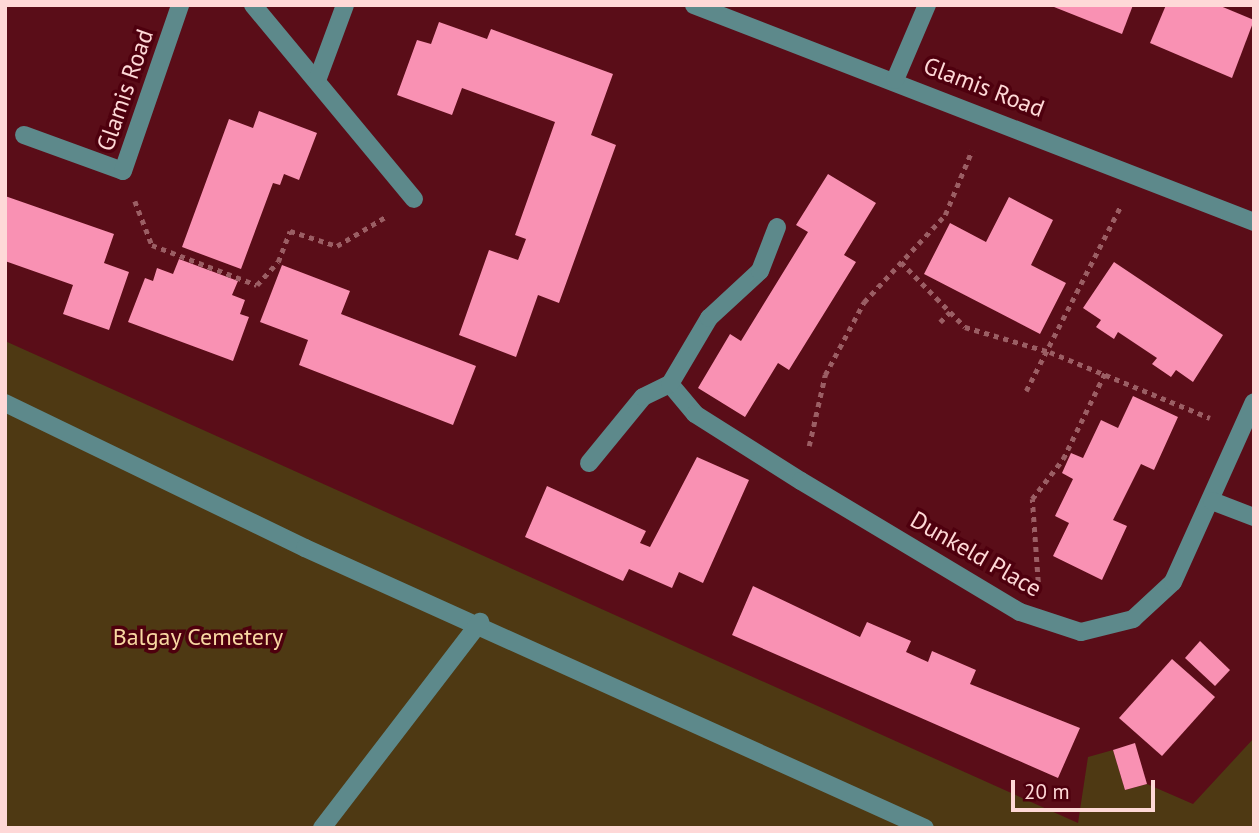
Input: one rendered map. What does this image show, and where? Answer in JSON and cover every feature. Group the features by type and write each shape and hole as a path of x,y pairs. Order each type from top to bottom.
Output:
{"street":[{"name":"Glamis Road","path":"24,135 123,171 180,5"},
{"path":"253,5 318,78 414,199"},
{"path":"318,78 345,5"},
{"name":"Glamis Road","path":"694,5 1137,172 1254,222"},
{"path":"895,80 927,5"},
{"path":"589,463 642,397 670,384 709,318 760,271 777,227"},
{"name":"Dunkeld Place","path":"670,384 695,414 801,481 1020,612 1082,632 1133,619 1173,582 1212,501 1254,402"},
{"path":"5,403 305,548 480,622 925,828"},
{"path":"1212,501 1254,517"},
{"path":"322,828 480,622"}],"path":[{"path":"801,481 825,375 864,302 945,215 986,114"},
{"path":"123,171 152,245 257,285 278,262 290,231 337,246 414,199"},
{"path":"1026,391 1050,352 1137,172"},
{"path":"901,262 965,327 1050,352 1241,432"},
{"path":"940,322 950,312"},
{"path":"1020,612 1038,582 1032,499 1063,459 1105,373"}],"green space":[{"name":"Balgay Cemetery","path":"5,341 1078,823 1088,757 1113,750 1125,790 1147,784 1193,804 1254,738 1254,828 5,828"}],"building":[{"path":"1049,5 1133,5 1122,34"},
{"path":"1166,5 1218,5 1254,20 1232,78 1150,43"},
{"path":"439,22 487,39 491,29 613,74 591,135 616,145 559,303 538,295 516,357 459,335 489,250 518,260 526,239 515,235 555,122 462,88 452,115 397,95 417,40 431,44"},
{"path":"259,111 317,133 299,180 284,174 280,185 273,183 241,269 182,247 229,119 253,128"},
{"path":"828,174 876,203 844,255 856,262 789,370 778,363 745,417 698,388 730,334 741,341 808,232 796,225"},
{"path":"5,196 114,234 104,263 129,272 109,330 63,314 73,285 5,261"},
{"path":"1009,197 1053,220 1031,265 1066,283 1040,334 924,274 950,223 986,242"},
{"path":"179,259 238,281 232,295 245,300 240,314 249,317 233,361 128,322 145,278 153,281 157,268 173,274"},
{"path":"1114,262 1223,335 1193,382 1176,370 1171,377 1152,364 1157,358 1118,332 1114,339 1096,327 1101,320 1083,308"},
{"path":"282,265 350,291 341,314 476,366 453,425 299,365 308,340 260,322"},
{"path":"1133,396 1178,417 1154,470 1141,464 1113,520 1127,526 1102,580 1053,556 1069,523 1055,516 1073,479 1062,473 1071,453 1083,458 1101,420 1118,428"},
{"path":"697,457 749,480 703,583 679,572 672,588 629,569 623,581 525,537 547,486 646,531 640,543 650,547"},
{"path":"753,586 860,637 867,622 911,641 906,652 928,662 932,651 976,670 970,684 1080,728 1058,778 732,635"},
{"path":"1200,641 1230,670 1215,686 1185,658"},
{"path":"1172,659 1215,697 1162,756 1119,718"},
{"path":"1135,743 1147,784 1125,790 1113,750"}]}
